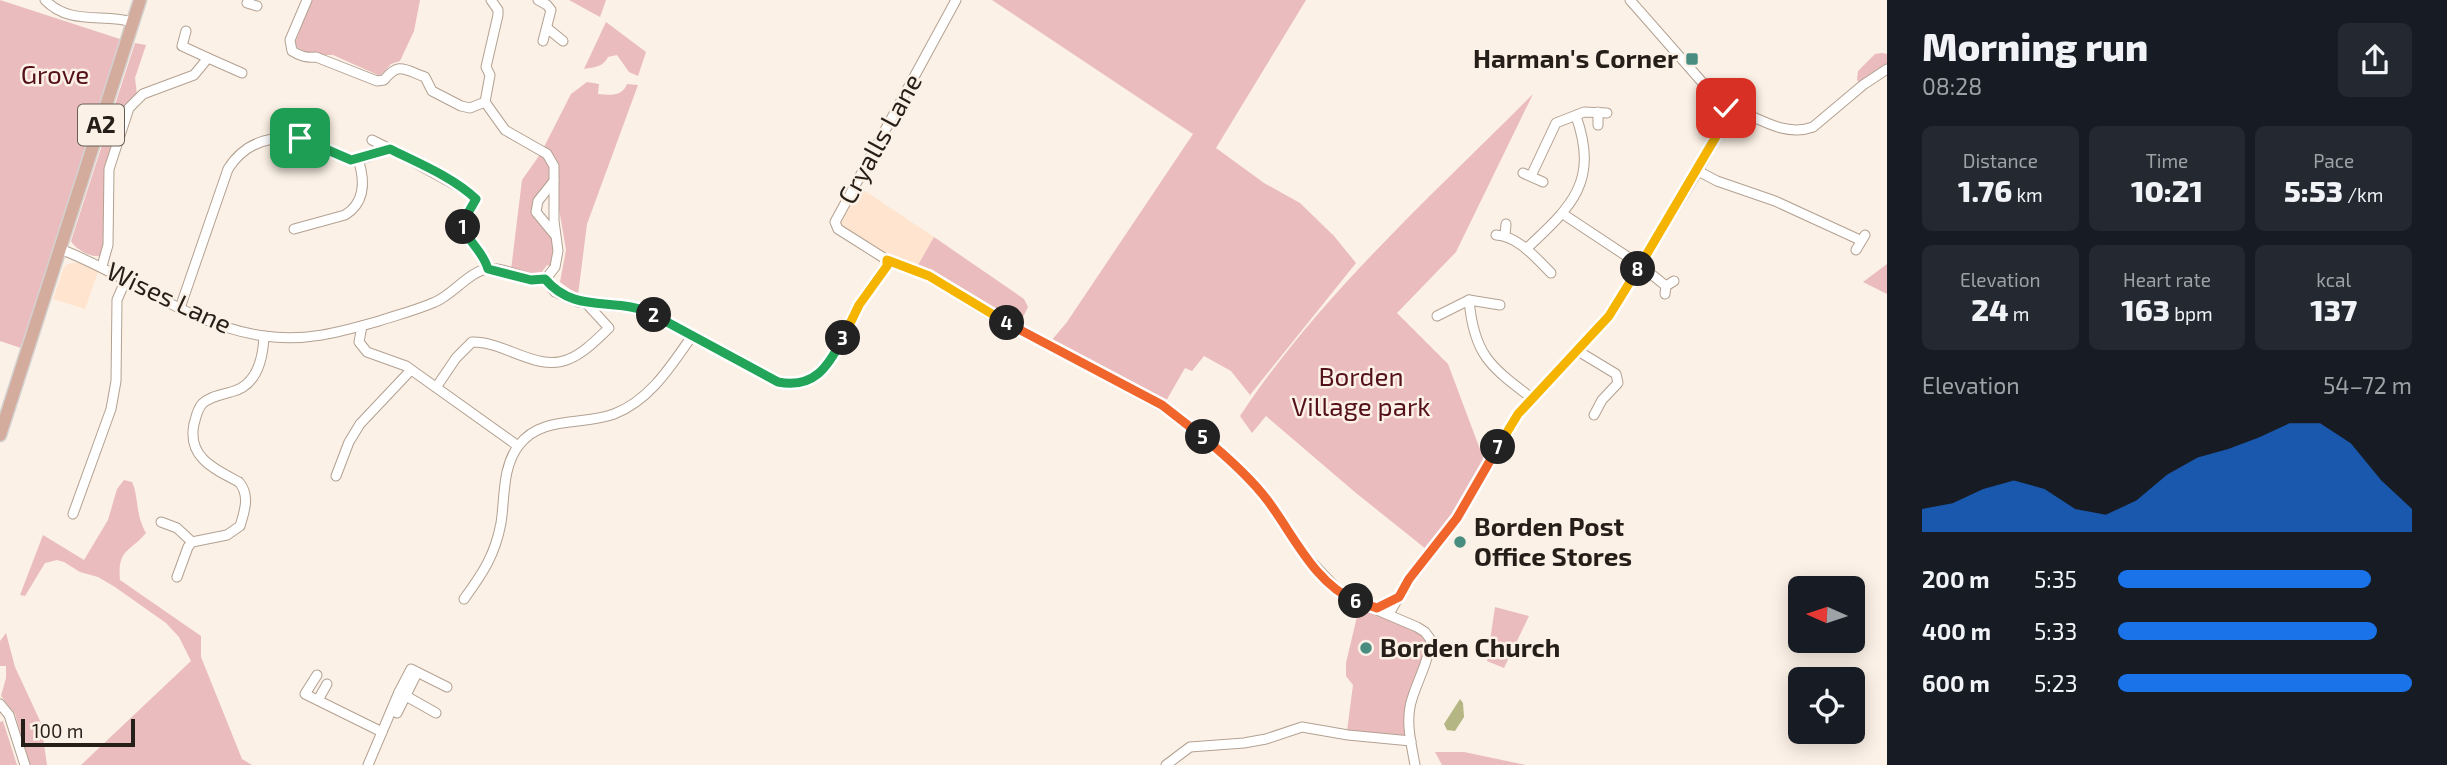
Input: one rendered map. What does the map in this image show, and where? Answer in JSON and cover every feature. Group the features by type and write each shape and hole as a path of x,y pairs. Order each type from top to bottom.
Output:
{"main road":[{"name":"A2","path":"0,435 140,0"}],"street":[{"path":"45,0 54,8 72,16 134,22"},
{"path":"307,0 290,40 292,51 298,55 316,57 377,81 384,80 393,69 400,67 425,78 432,91 461,106 470,108 485,102"},
{"path":"538,0 548,5 551,10 543,41"},
{"name":"Cryalls Lane","path":"887,260 838,229 835,222 956,0"},
{"path":"1389,614 1409,579 1457,518 1518,414 1609,316 1721,128 1726,108 1721,98 1702,82 1630,0"},
{"path":"372,140 468,192 476,199 463,226 481,251 488,269 531,280 545,279 550,275 558,251 553,198 554,166 547,154 505,130 485,102 490,75 486,66 498,15 495,1"},
{"path":"547,29 563,41"},
{"path":"186,31 182,46 242,73"},
{"path":"102,266 108,245 109,169 129,108 143,94 194,75 208,58"},
{"path":"1726,108 1734,108 1785,130 1805,130 1813,127 1863,85 1887,69"},
{"path":"1543,182 1527,175 1556,123 1584,112 1603,112 1598,125"},
{"path":"1526,248 1563,214 1579,188 1584,171 1584,137 1576,116"},
{"path":"180,308 224,178 238,157 258,142 281,137 300,138 351,160 390,149"},
{"path":"294,229 345,215 352,210 360,195 364,177 358,159"},
{"path":"1698,170 1717,181 1775,201 1860,242"},
{"path":"555,180 538,201 536,212 556,237"},
{"path":"1563,214 1668,287"},
{"path":"1506,224 1501,235 1526,248 1552,272"},
{"name":"Wises Lane","path":"60,249 102,266 216,325 264,337 318,337 362,326 435,302 474,274 488,269"},
{"path":"545,279 555,292 578,302 642,309 778,382 794,385 812,379 833,357 859,305 887,266 887,260 929,276 991,315 1170,411 1224,454 1249,480 1267,500 1316,569 1345,596 1417,627 1431,640 1408,719 1415,765"},
{"path":"73,514 111,409 116,381 117,300 126,279"},
{"path":"1469,300 1475,337 1484,356 1494,370 1533,399"},
{"path":"1437,316 1469,300 1500,305"},
{"path":"437,386 456,358 472,342 485,342 542,362 568,360 609,328 586,303"},
{"path":"362,326 359,342 367,352 411,370 437,386 518,446"},
{"path":"464,599 488,568 500,524 505,482 511,459 518,446 534,431 547,426 595,419 624,409 655,385 692,336"},
{"path":"177,577 187,547 192,542 228,536 240,526 246,500 243,487 239,482 210,467 200,457 193,442 193,428 202,404 215,396 235,391 246,384 256,372 262,358 264,337"},
{"path":"1578,351 1616,374 1618,383 1602,400 1594,415"},
{"path":"336,476 349,442 360,424 411,370"},
{"path":"161,522 177,528 192,542"},
{"path":"1377,608 1399,597"},
{"path":"368,765 413,673 447,687"},
{"path":"317,675 305,694 382,732"},
{"path":"318,700 327,684"},
{"path":"397,713 402,694"},
{"path":"402,694 436,713"},
{"path":"0,704 9,715 25,765"},
{"path":"1167,765 1190,747 1244,743 1302,727 1411,741"}],"shaded area":[{"path":"859,187 934,237 918,265 884,253 844,230 841,222"},
{"path":"81,262 98,272 85,309 53,299 63,269 67,264"},
{"path":"1460,699 1464,717 1455,731 1447,730 1444,724"}],"green space":[{"name":"Grove","path":"0,0 123,40 24,349 0,341"},
{"path":"312,0 420,0 414,31 400,61 391,64 380,76 333,55 311,55 297,47 295,43"},
{"path":"569,0 606,0 600,17"},
{"path":"992,0 1306,0 1216,148 1264,183 1300,203 1334,236 1356,263 1250,395 1231,371 1204,356 1192,371 1185,368 1166,401 1162,401 1051,341 1067,322 1193,134"},
{"path":"606,22 646,52 638,76 629,72 617,55 608,57 598,66 584,69"},
{"path":"135,43 146,45 135,78 137,95 105,173 105,246 101,256 93,256 80,250 71,241"},
{"path":"1875,54 1887,54 1887,65 1861,84 1857,80 1858,71"},
{"path":"587,82 599,84 598,94 607,95 619,93 627,84 638,85 587,224 578,295 560,282 566,250 559,209 559,176 553,157 544,147 571,94"},
{"name":"Borden Village park","path":"1533,94 1456,252 1397,313 1448,364 1484,460 1453,512 1426,549 1266,416 1252,433 1240,416 1271,372 1341,288"},
{"path":"541,153 554,172 535,205 551,234 554,250 550,266 547,265 542,272 530,274 511,270 522,180"},
{"path":"934,237 1024,299 1028,307 1019,325 918,265"},
{"path":"1887,264 1887,294 1863,282"},
{"path":"124,480 132,482 146,533 123,557 120,580 201,636 201,657 242,759 252,765 81,765 191,661 179,637 166,623 115,587 64,562 57,560 45,563 25,596 20,595 43,535 84,560 108,520 117,489"},
{"path":"1495,607 1529,616 1504,668 1487,661"},
{"path":"1359,608 1404,623 1426,640 1423,658 1405,712 1403,736 1347,731 1353,685 1346,676 1346,663"},
{"path":"6,633 15,667 41,723 47,765 30,765 15,714 1,696 6,666 0,666 0,641"},
{"path":"3,721 17,765 0,765 0,722"},
{"path":"1435,752 1464,752 1526,765 1442,765"}],"place":[{"name":"Harman's Corner","path":"1692,59"},
{"name":"Borden Post Office Stores","path":"1460,542"},
{"name":"Borden Church","path":"1366,648"}],"route":[{"path":"300,138 351,160 390,149 468,192 476,199 463,226 481,251 488,269 498,269 531,280 545,279 555,292 578,302 642,309 778,382 794,385 812,379 822,370 833,357 859,305 887,266 887,260 913,269 991,315 1162,405 1224,454 1249,480 1267,500 1316,569 1345,596 1377,608 1399,597 1409,579 1457,518 1518,414 1609,316 1698,170 1721,128 1726,108"}]}
